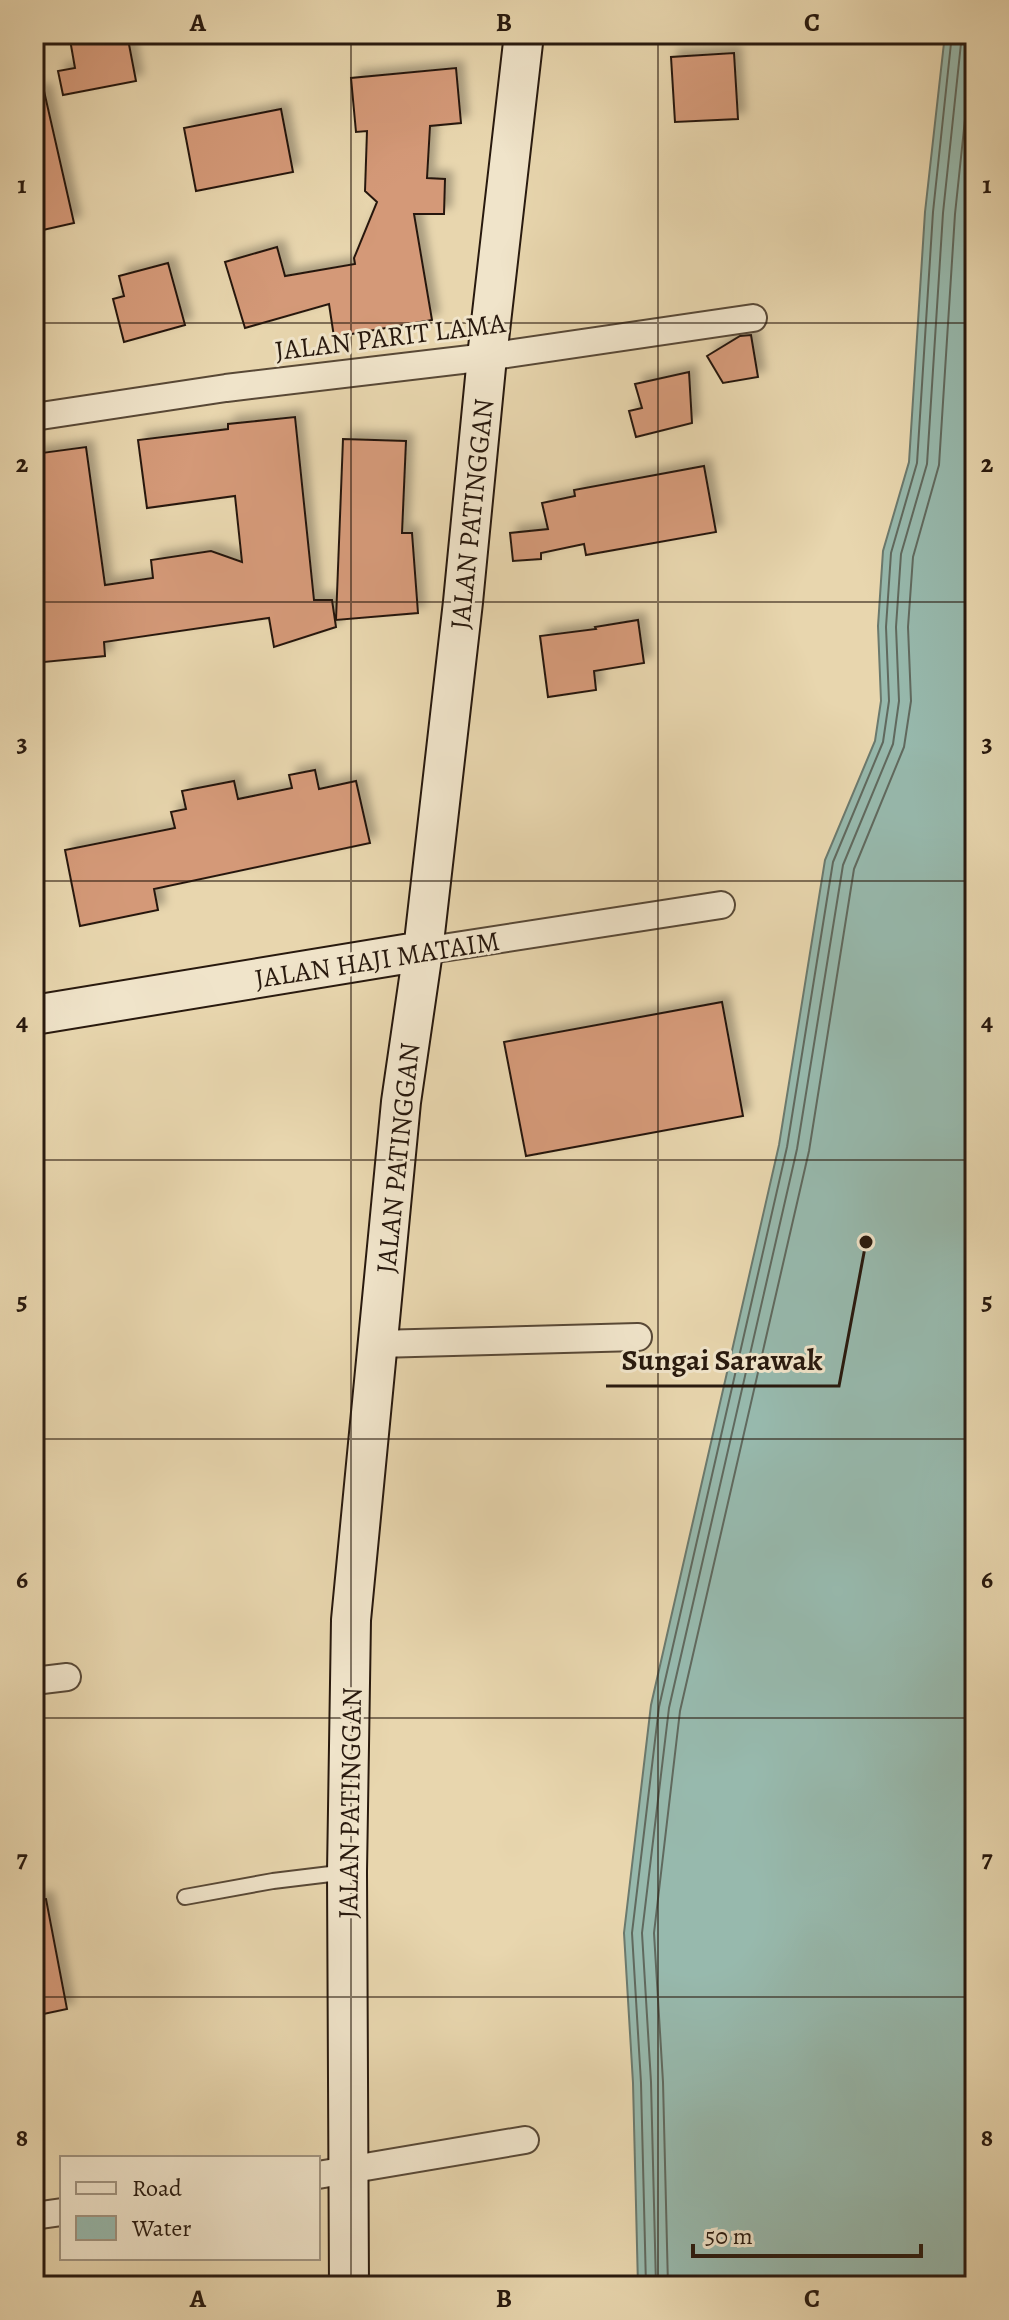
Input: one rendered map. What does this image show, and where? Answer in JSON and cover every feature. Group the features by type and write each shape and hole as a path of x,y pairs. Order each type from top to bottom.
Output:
{"main road":[{"name":"JALAN PATINGGAN","path":"349,2286 334,2172 347,1872 351,1620 401,1102 423,951 524,34"},
{"name":"JALAN HAJI MATAIM","path":"34,1015 423,951"}],"street":[{"name":"JALAN PARIT LAMA","path":"34,417 226,388 487,357 753,318"},
{"name":"JALAN HAJI MATAIM","path":"423,951 721,905"},
{"path":"377,1344 638,1337"},
{"path":"34,1681 67,1677"},
{"path":"334,2172 525,2140"},
{"path":"34,2216 60,2212"}],"lane":[{"path":"185,1897 347,1872"}],"water":[{"path":"945,34 975,34 975,2286 638,2286 633,2083 624,1933 651,1705 779,1145 825,860 875,741 881,701 878,626 883,551 909,462 925,212"}],"building":[{"path":"69,34 127,34 136,81 63,95 58,71 75,68"},
{"path":"734,53 738,119 675,122 671,57"},
{"path":"456,68 461,123 430,126 427,178 445,179 444,214 414,214 432,320 334,337 329,304 245,328 225,262 277,247 285,276 355,264 354,258 377,202 365,191 367,131 356,132 351,78"},
{"path":"44,91 74,223 34,232 34,92"},
{"path":"281,109 293,172 196,191 184,128"},
{"path":"168,263 185,325 124,342 113,299 124,296 119,276"},
{"path":"751,335 758,377 723,383 707,356 740,336"},
{"path":"689,372 692,423 636,437 629,411 642,408 635,384"},
{"path":"295,417 314,600 332,600 336,627 274,647 269,618 104,642 105,656 34,663 34,454 86,447 105,585 153,578 151,560 211,551 242,562 235,496 147,508 138,440 228,429 228,424"},
{"path":"343,439 406,441 402,533 412,533 418,613 336,620"},
{"path":"704,466 716,532 586,555 584,544 541,553 541,559 513,561 510,533 548,529 542,503 575,496 574,490"},
{"path":"638,620 644,663 594,671 596,690 548,697 540,636"},
{"path":"315,770 319,789 356,781 370,843 154,889 158,910 80,926 65,850 175,828 171,812 186,809 182,791 234,781 238,799 292,788 289,775"},
{"path":"722,1002 743,1116 526,1156 504,1042"},
{"path":"46,1899 67,2009 34,2016 34,1900"}],"place":[{"name":"Sungai Sarawak","path":"866,1242"}]}
